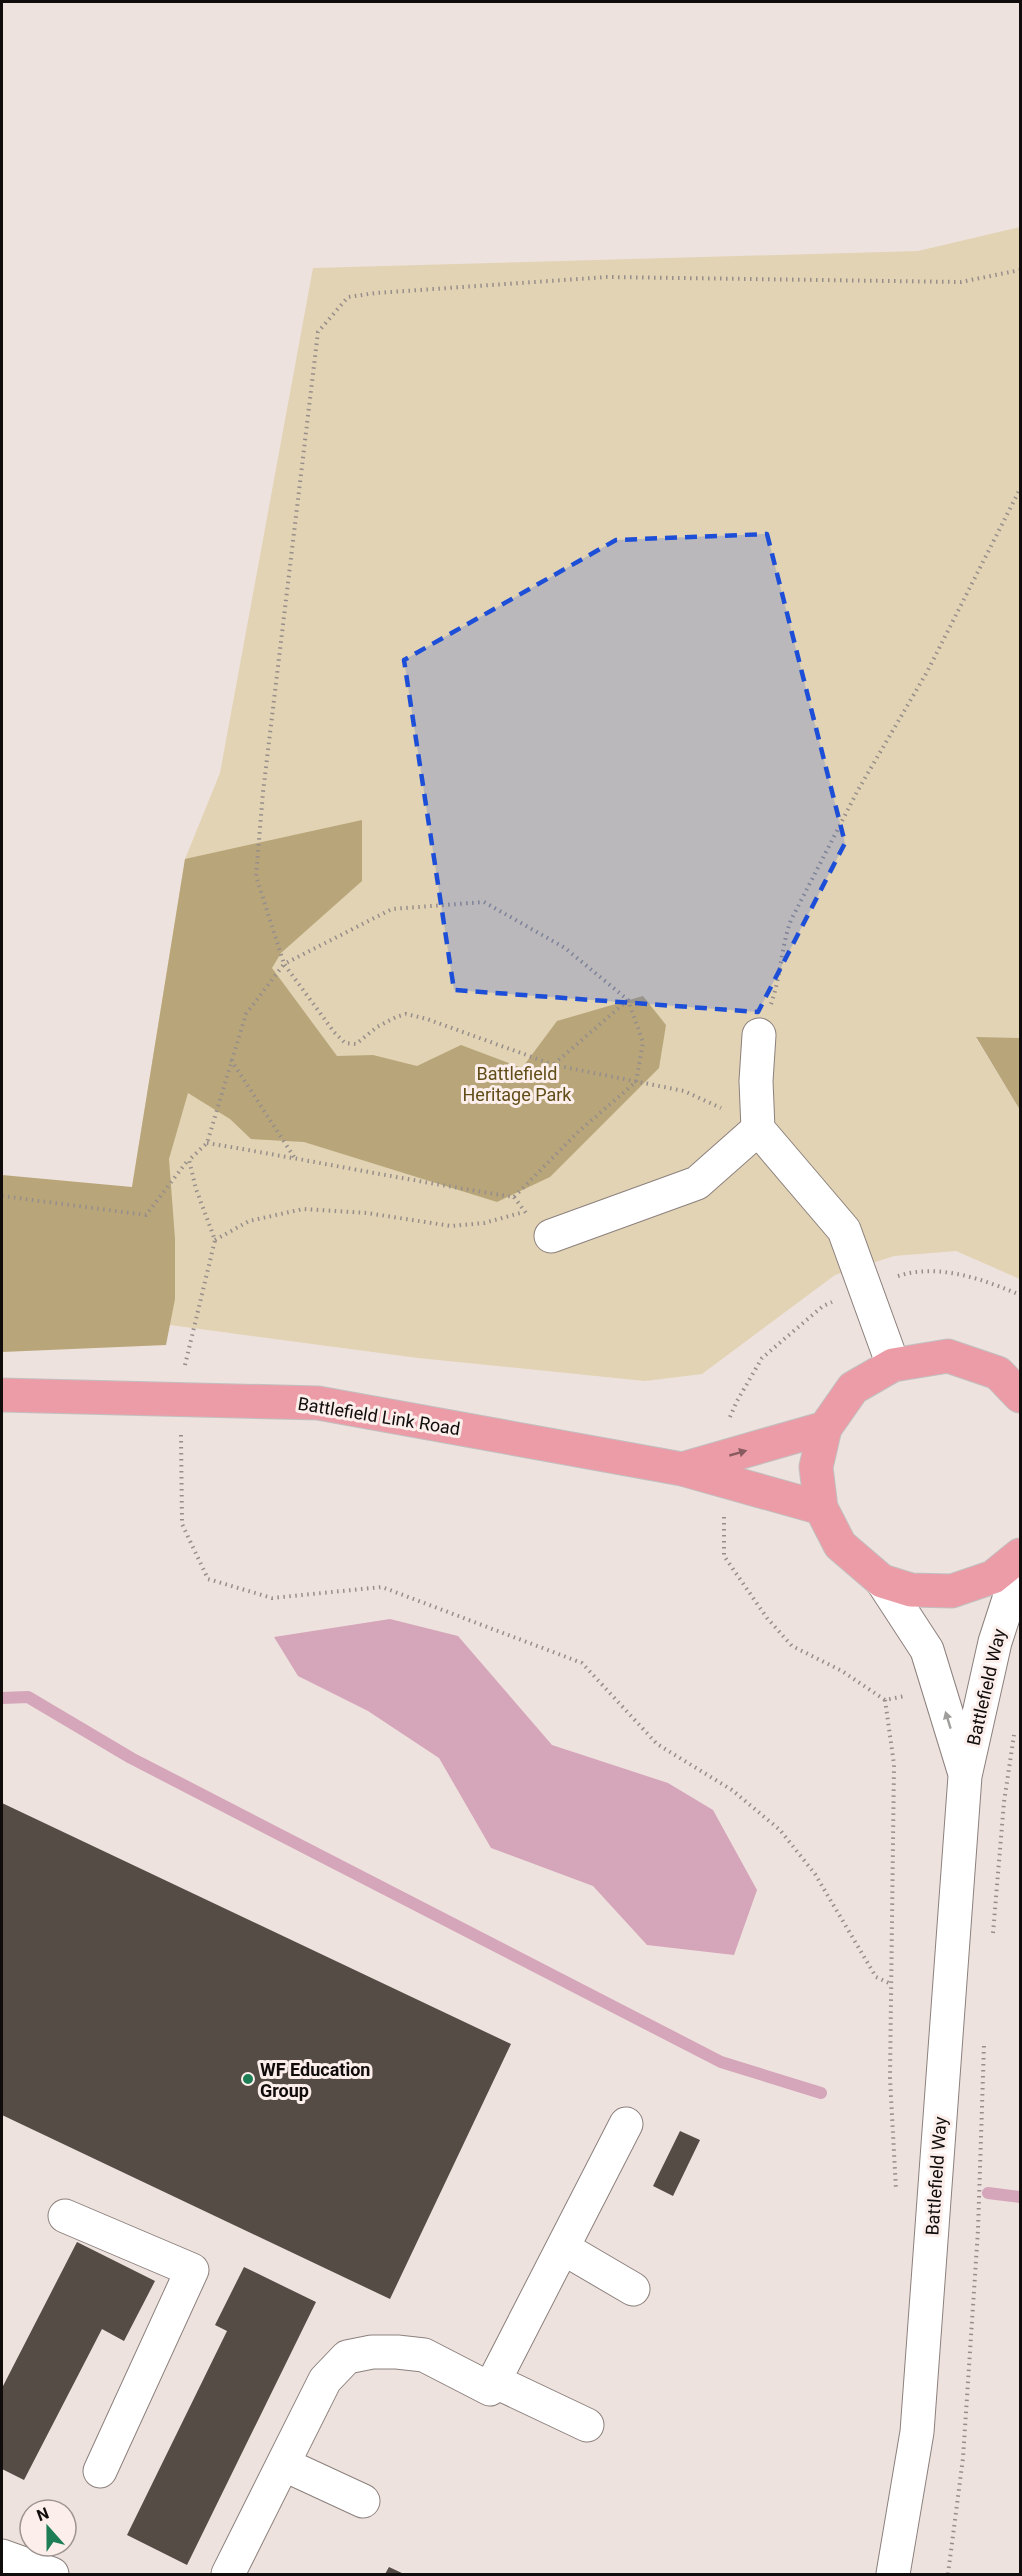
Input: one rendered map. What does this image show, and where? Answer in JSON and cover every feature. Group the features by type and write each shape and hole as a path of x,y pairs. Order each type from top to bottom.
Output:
{"main road":[{"path":"1020,1396 998,1373 948,1356 893,1365 853,1388 825,1428 816,1467 821,1508 840,1545 882,1581 910,1590 952,1591 993,1577 1020,1555"},
{"name":"Battlefield Link Road","path":"2,1395 318,1403 682,1469 821,1508"},
{"name":"Battlefield Link Road","path":"682,1469 825,1428"}],"street":[{"path":"759,1035 756,1081 758,1129 844,1230 893,1365"},
{"path":"551,1236 697,1183 758,1129"},
{"name":"Battlefield Way","path":"893,2574 917,2432 966,1776 995,1642 1020,1565"},
{"name":"Battlefield Way","path":"882,1581 927,1650 966,1776"},
{"path":"228,2574 325,2380 347,2357 372,2352 424,2355 490,2389 626,2124"},
{"path":"65,2216 192,2270 99,2471"},
{"path":"562,2248 633,2289"},
{"path":"494,2381 587,2425"},
{"path":"283,2464 363,2501"},
{"path":"2,2556 52,2574"}],"path":[{"path":"758,1129 729,1112 684,1091 554,1065 427,1019 406,1014 376,1027 356,1044 345,1043 334,1032 284,964 256,876 263,792 318,332 348,297 376,293 607,277 961,282 1020,270"},
{"path":"759,1035 778,985 787,930 858,790 927,672 1020,489"},
{"path":"2,1196 146,1215 189,1160 207,1143 246,1014 284,964 392,909 484,902 565,948 628,1000 643,1042 636,1082 579,1131 514,1197 401,1179 294,1157 207,1143"},
{"path":"554,1065 628,1000"},
{"path":"231,1060 294,1157"},
{"path":"185,1365 215,1240 196,1189 189,1160"},
{"path":"215,1240 249,1221 303,1209 368,1213 451,1226 484,1222 525,1212"},
{"path":"890,1279 912,1272 970,1275 1020,1295"},
{"path":"728,1424 737,1401 762,1358 823,1306 841,1298"},
{"path":"181,1434 182,1524 208,1579 272,1598 382,1587 582,1663 657,1744 732,1790 780,1830 815,1874 876,1977 891,1984"},
{"path":"724,1556 767,1618 792,1646 842,1671 885,1700 894,1699"},
{"path":"885,1700 894,1764 890,2078 896,2195"},
{"path":"992,1940 1004,1802 1016,1723"},
{"path":"948,2574 963,2458 978,2230 984,2041"}],"highlighted area":[{"path":"767,534 845,843 758,1012 454,990 404,660 616,540"}],"green space":[{"name":"Battlefield Heritage Park","path":"1020,227 1020,1038 976,1038 1020,1110 1020,1279 956,1251 894,1256 835,1275 702,1374 645,1381 418,1358 170,1325 122,1324 132,1187 185,859 220,773 313,268 918,251"},
{"name":"Battlefield Heritage Park","path":"362,820 362,881 281,953 272,968 337,1056 373,1055 417,1066 461,1045 522,1068 557,1021 643,996 666,1025 659,1068 550,1177 497,1202 304,1142 251,1139 230,1119 188,1093 169,1159 175,1239 175,1299 166,1345 2,1352 2,1175 132,1187 185,859"},
{"path":"976,1037 1020,1038 1020,1110"}],"shaded area":[{"path":"390,1619 458,1636 552,1745 668,1783 713,1810 757,1890 734,1955 647,1945 593,1886 491,1848 439,1758 368,1711 298,1676 274,1637"}],"building":[{"name":"WF Education Group","path":"2,1803 511,2044 390,2299 2,2115"},
{"path":"680,2131 700,2140 673,2196 653,2186"},
{"path":"77,2242 155,2281 124,2341 102,2329 24,2480 2,2469 2,2388"},
{"path":"244,2267 316,2302 187,2565 127,2535 227,2331 215,2325"},
{"path":"389,2567 404,2574 385,2574"}],"waterway":[{"path":"2,1698 28,1697 131,1758 721,2062 821,2093"},
{"path":"988,2193 1020,2197"}],"place":[{"name":"WF Education Group","path":"248,2079"}]}
